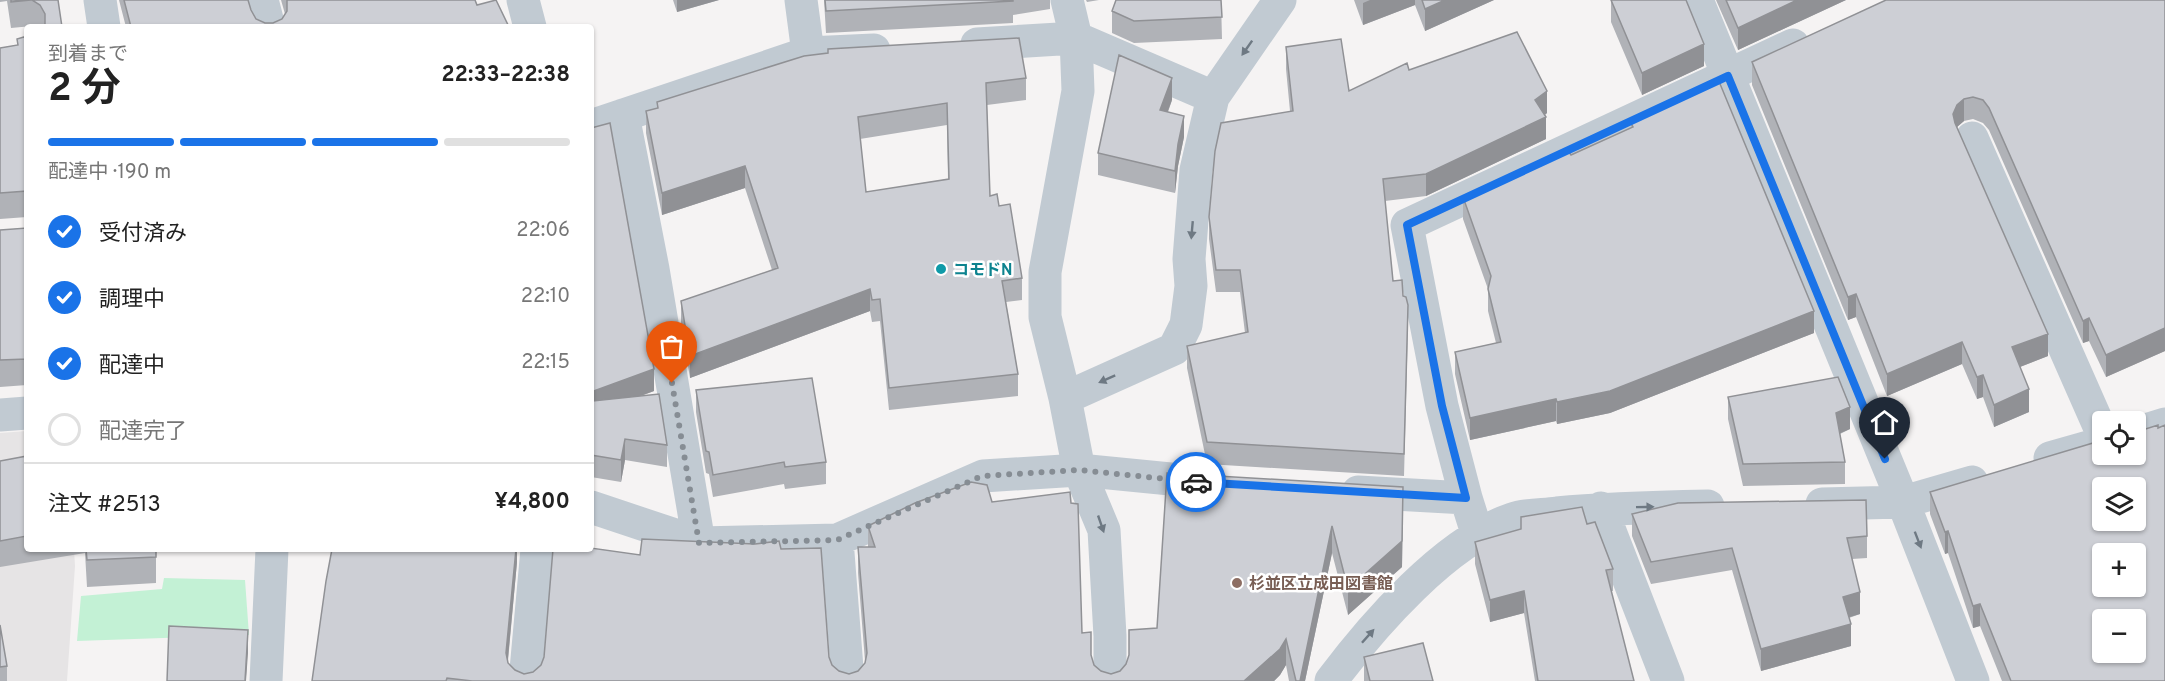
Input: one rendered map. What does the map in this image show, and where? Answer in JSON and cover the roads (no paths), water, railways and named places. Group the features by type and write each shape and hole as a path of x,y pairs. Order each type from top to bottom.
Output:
{"street":[{"path":"100,0 104,24"},
{"path":"262,0 268,24"},
{"path":"523,0 529,24"},
{"path":"801,0 808,53"},
{"path":"1067,0 1076,38 1078,91 1045,272 1045,317 1065,398 1079,470 1104,530 1110,681"},
{"path":"1065,398 1174,349 1186,325 1191,286 1189,259 1196,170 1213,97 1280,0"},
{"path":"1697,0 1903,502 1973,681"},
{"path":"1478,536 1442,406 1407,225 1814,35"},
{"path":"948,45 1076,38 1213,97"},
{"path":"594,125 808,53 902,48"},
{"path":"623,115 653,269 699,543"},
{"path":"1972,138 2092,411"},
{"path":"0,415 24,413"},
{"path":"2146,430 2165,424"},
{"path":"1798,504 1903,502 2092,446"},
{"path":"594,508 699,543 837,540 982,476 1079,470 1244,485"},
{"path":"1326,490 1466,498"},
{"path":"1331,681 1350,656 1406,594 1451,553 1491,528 1514,518 1601,508 1740,505"},
{"path":"1601,508 1668,681"},
{"path":"837,540 848,681"},
{"path":"266,681 272,552"},
{"path":"525,681 537,552"}],"place":[{"name":"コモドN","path":"941,269"},
{"name":"杉並区立成田図書館","path":"1237,583"}]}
